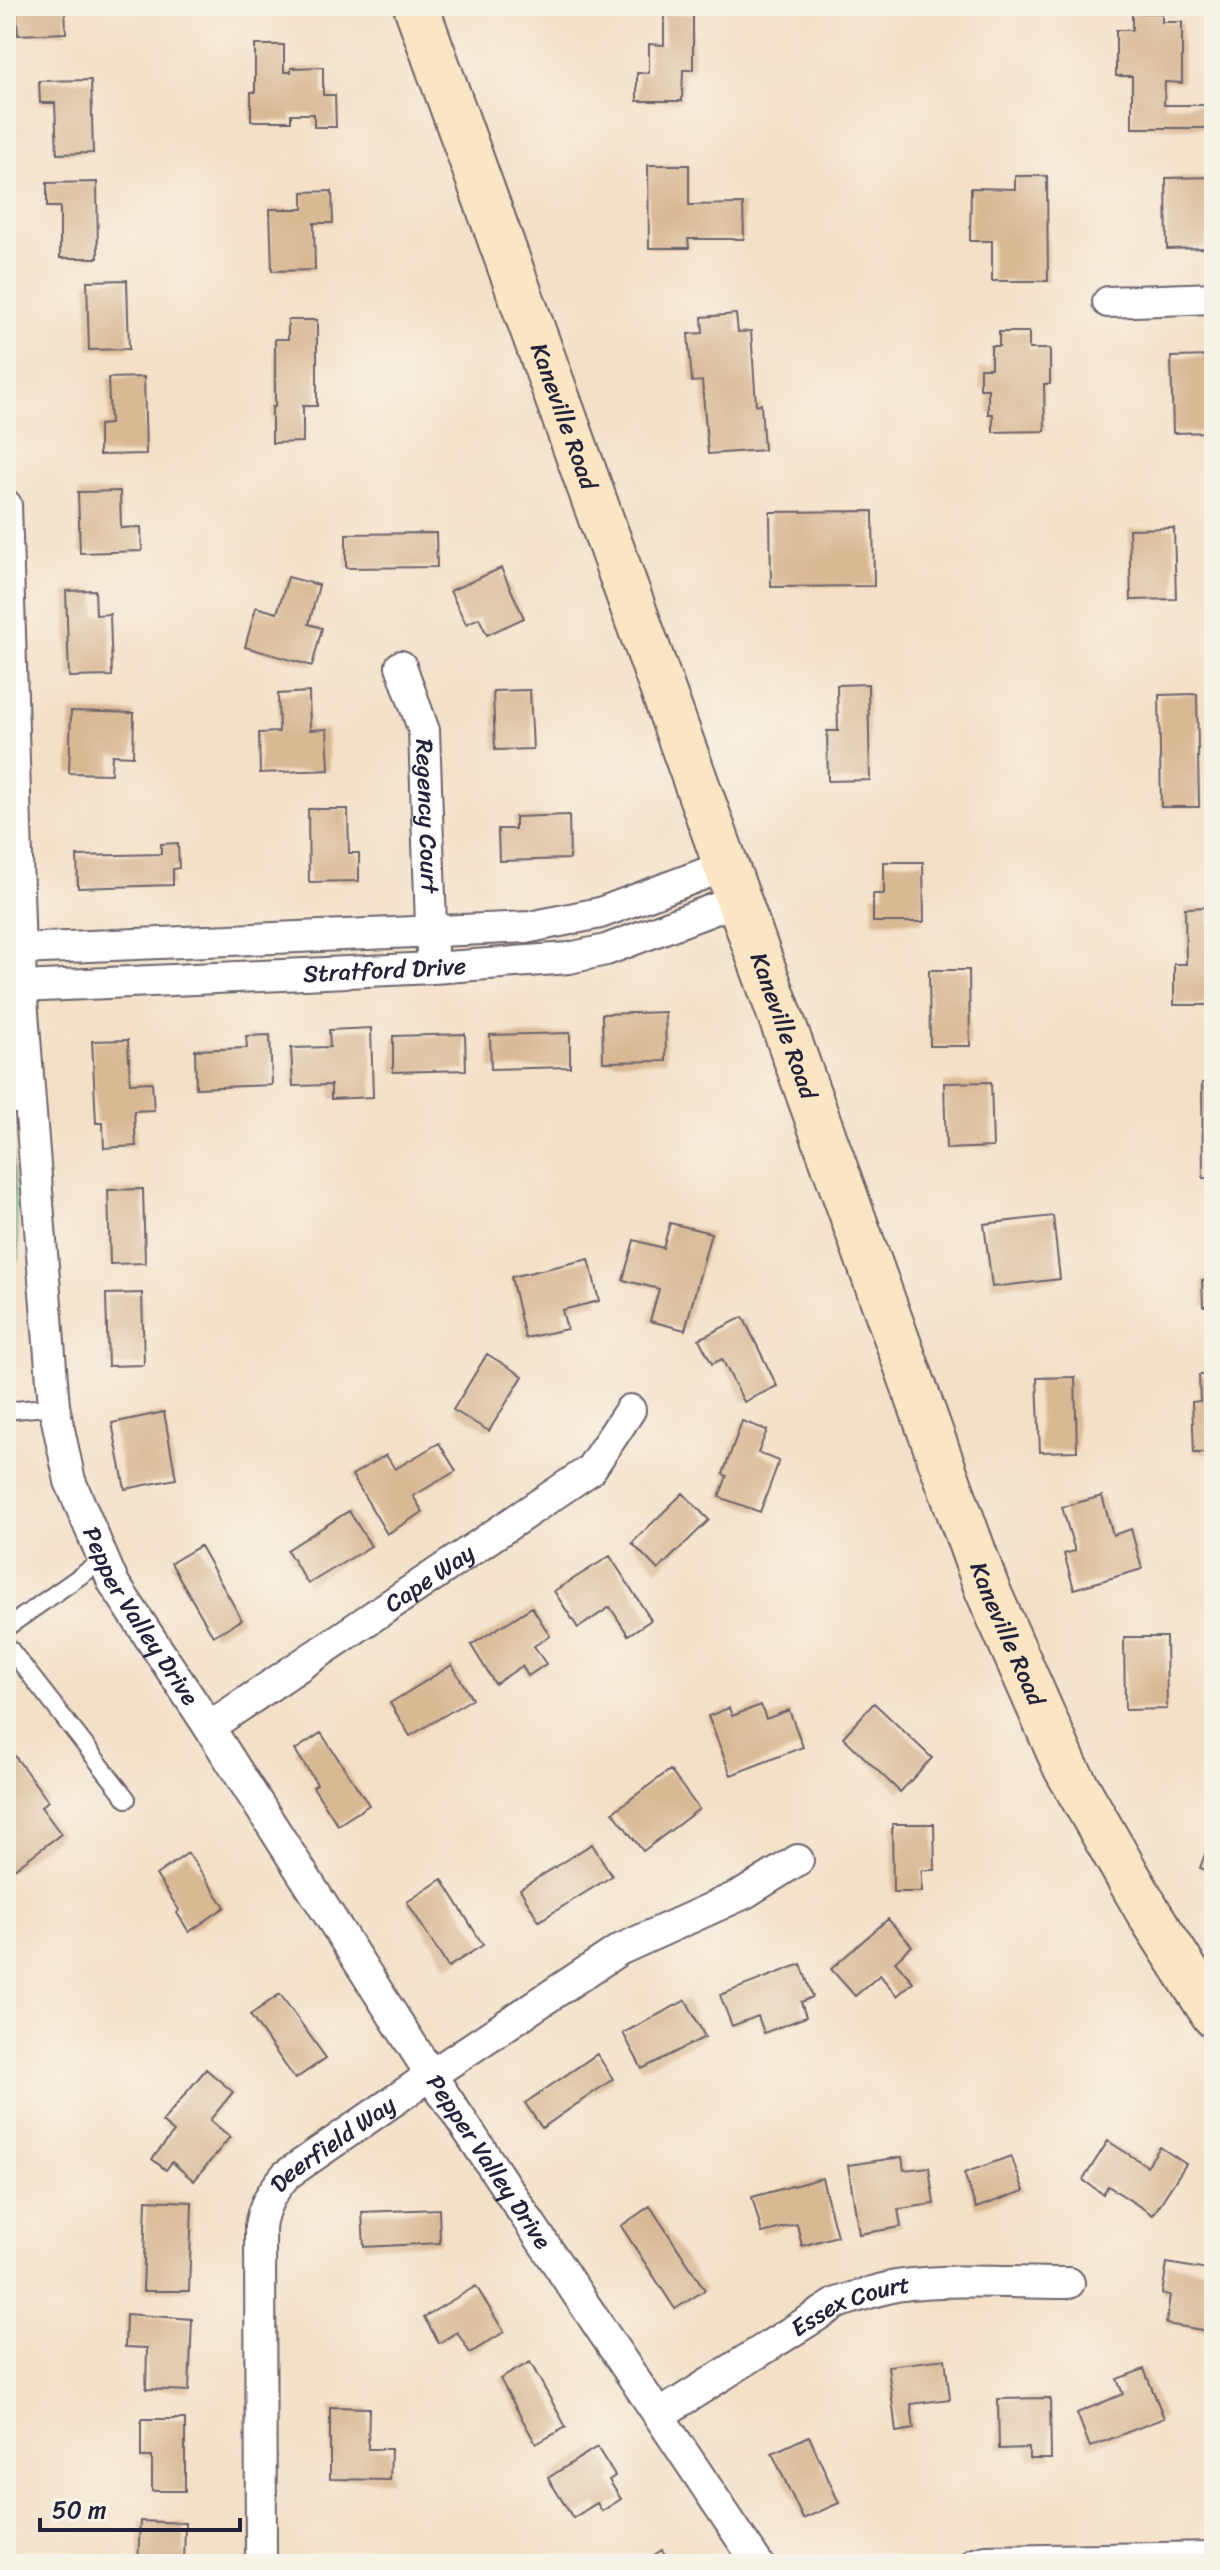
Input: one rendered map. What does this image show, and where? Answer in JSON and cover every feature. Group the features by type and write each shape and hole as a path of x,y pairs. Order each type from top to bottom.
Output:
{"main road":[{"name":"Kaneville Road","path":"416,6 987,1589 1066,1768 1108,1844 1214,2015"}],"street":[{"path":"1108,302 1214,298"},
{"name":"Pepper Valley Drive","path":"6,505 15,931 21,987 18,1105 54,1406 70,1481 113,1582 431,2075 758,2564"},
{"name":"Regency Court","path":"401,666 424,731 433,968"},
{"name":"Stratford Drive","path":"15,931 431,931 530,927 569,921 732,883"},
{"name":"Stratford Drive","path":"21,987 433,968 569,958 606,950 732,883"},
{"name":"Cape Way","path":"209,1727 590,1470 630,1410"},
{"name":"Deerfield Way","path":"261,2564 260,2227 262,2212 270,2195 286,2175 619,1950 745,1893 798,1860"},
{"name":"Essex Court","path":"659,2415 837,2303 868,2293 927,2283 1069,2283"},
{"path":"975,2564 986,2561 1127,2561 1214,2557"}],"lane":[{"path":"6,1411 54,1406"},
{"path":"6,1628 103,1560"},
{"path":"6,1644 127,1799"}],"green space":[{"path":"6,1082 19,1259 6,1260"}],"building":[{"path":"16,6 65,6 66,33 18,35"},
{"path":"1132,13 1162,13 1162,22 1182,22 1182,83 1165,82 1164,105 1214,105 1214,128 1132,128 1132,76 1116,76 1116,30 1132,30"},
{"path":"664,14 693,14 693,70 683,70 682,101 637,101 637,73 649,73 649,44 664,45"},
{"path":"255,45 284,45 284,72 291,72 291,68 323,67 323,95 335,95 336,127 314,127 314,114 291,114 291,121 251,121 251,92 255,92"},
{"path":"91,80 93,153 57,154 55,103 40,103 39,81"},
{"path":"648,165 689,165 689,205 743,204 744,239 688,239 689,248 649,248"},
{"path":"1015,176 1047,176 1048,281 992,281 992,241 970,241 971,188 1015,189"},
{"path":"1214,177 1214,236 1206,237 1206,248 1167,249 1166,178"},
{"path":"97,182 98,258 60,258 60,207 47,207 47,183"},
{"path":"332,191 333,223 314,223 315,270 272,271 270,209 303,209 303,192"},
{"path":"127,280 129,349 89,350 87,281"},
{"path":"736,314 738,332 751,331 756,405 761,404 764,450 708,454 702,381 692,382 688,334 703,333 702,317"},
{"path":"288,320 317,320 317,406 303,406 303,442 272,443 275,339 288,339"},
{"path":"999,332 1029,332 1029,349 1050,349 1050,384 1044,384 1045,431 993,432 993,414 988,414 988,389 980,389 980,368 991,368 991,346 999,346"},
{"path":"1214,356 1214,432 1173,433 1171,357"},
{"path":"144,377 146,454 99,455 99,425 110,424 108,378"},
{"path":"120,491 121,528 141,527 142,551 80,553 78,492"},
{"path":"873,511 874,586 771,587 770,512"},
{"path":"1174,528 1176,599 1131,600 1129,529"},
{"path":"436,533 437,567 346,568 346,534"},
{"path":"501,568 524,618 487,635 479,618 466,624 450,591"},
{"path":"288,577 319,585 309,624 322,628 312,666 245,647 256,607 277,613"},
{"path":"95,590 96,615 110,614 112,676 69,677 66,591"},
{"path":"868,684 870,780 828,781 827,731 838,731 837,685"},
{"path":"530,690 533,749 495,750 493,691"},
{"path":"309,692 310,730 327,729 329,770 260,773 259,733 279,732 278,694"},
{"path":"1197,694 1199,807 1161,807 1159,695"},
{"path":"71,711 134,713 133,756 112,755 111,774 69,773"},
{"path":"308,809 348,809 349,853 359,853 359,881 309,882"},
{"path":"569,815 570,859 499,861 498,829 515,829 515,817"},
{"path":"178,843 179,868 173,869 173,885 78,888 77,856 161,854 161,844"},
{"path":"884,862 923,862 924,922 873,922 873,894 884,894"},
{"path":"1210,907 1211,1005 1174,1005 1174,964 1186,964 1185,908"},
{"path":"929,970 969,970 970,1046 930,1046"},
{"path":"665,1012 666,1061 603,1062 602,1014"},
{"path":"371,1028 373,1097 331,1099 331,1085 293,1086 291,1048 330,1047 329,1030"},
{"path":"570,1033 570,1067 491,1069 490,1035"},
{"path":"465,1034 466,1070 393,1072 393,1036"},
{"path":"270,1035 272,1085 196,1088 195,1050 247,1048 246,1036"},
{"path":"128,1040 130,1083 152,1082 154,1110 134,1111 136,1146 104,1148 103,1123 96,1123 92,1041"},
{"path":"991,1082 993,1147 946,1149 944,1083"},
{"path":"1202,1083 1214,1083 1214,1178 1203,1178"},
{"path":"143,1189 145,1263 110,1264 108,1190"},
{"path":"1053,1216 1060,1279 992,1287 984,1224"},
{"path":"670,1223 711,1233 685,1330 650,1321 659,1289 623,1280 634,1240 663,1248"},
{"path":"589,1259 599,1301 562,1310 567,1329 525,1338 511,1277"},
{"path":"1202,1280 1214,1280 1214,1306 1203,1306"},
{"path":"142,1293 144,1365 108,1366 106,1294"},
{"path":"743,1317 777,1386 744,1402 722,1359 712,1364 699,1339"},
{"path":"487,1354 523,1376 489,1431 453,1410"},
{"path":"1199,1375 1214,1375 1214,1453 1194,1453 1192,1402 1200,1401"},
{"path":"1075,1377 1077,1451 1040,1452 1037,1378"},
{"path":"164,1412 176,1479 125,1489 112,1423"},
{"path":"742,1421 767,1430 758,1453 779,1461 760,1512 719,1497 727,1476 723,1474"},
{"path":"439,1443 456,1471 413,1496 423,1512 387,1534 352,1475 386,1455 395,1469"},
{"path":"683,1493 709,1520 658,1570 632,1543"},
{"path":"1102,1496 1113,1535 1131,1529 1142,1569 1074,1589 1064,1554 1075,1551 1062,1507"},
{"path":"349,1511 371,1546 308,1584 287,1550"},
{"path":"200,1546 242,1620 213,1636 171,1563"},
{"path":"610,1556 651,1620 628,1635 610,1607 578,1628 554,1591"},
{"path":"532,1607 550,1636 534,1646 546,1664 528,1676 522,1666 495,1684 471,1645"},
{"path":"1124,1637 1166,1637 1167,1709 1125,1710"},
{"path":"452,1665 472,1699 410,1736 390,1703"},
{"path":"874,1703 932,1758 900,1792 843,1737"},
{"path":"761,1705 766,1719 789,1710 803,1747 731,1775 708,1716 729,1708 732,1716"},
{"path":"321,1733 369,1805 338,1825 313,1787 317,1784 295,1750"},
{"path":"6,1744 48,1801 41,1807 61,1834 6,1875"},
{"path":"670,1770 699,1809 643,1851 613,1812"},
{"path":"892,1824 934,1824 935,1870 922,1870 922,1892 893,1892"},
{"path":"1214,1829 1214,1873 1200,1868"},
{"path":"592,1844 612,1876 539,1921 520,1889"},
{"path":"188,1853 225,1907 189,1932 156,1875"},
{"path":"442,1879 483,1945 448,1967 407,1902"},
{"path":"888,1919 912,1946 895,1961 913,1982 897,1996 880,1975 855,1996 831,1969"},
{"path":"801,1964 813,1997 801,2002 806,2017 764,2033 758,2016 732,2026 720,1995"},
{"path":"280,1994 326,2058 295,2079 250,2015"},
{"path":"686,2000 705,2037 642,2069 623,2033"},
{"path":"597,2054 613,2079 542,2128 525,2103"},
{"path":"206,2069 233,2092 210,2120 230,2137 194,2181 172,2162 166,2170 152,2159 174,2132 162,2122"},
{"path":"1108,2141 1147,2166 1160,2147 1186,2164 1153,2215 1108,2186 1103,2194 1083,2180"},
{"path":"1011,2156 1024,2191 976,2208 964,2173"},
{"path":"902,2157 904,2170 929,2167 934,2204 898,2209 901,2227 859,2234 848,2165"},
{"path":"822,2178 837,2236 802,2246 797,2224 762,2233 752,2197"},
{"path":"146,2200 192,2202 189,2291 143,2291"},
{"path":"650,2206 705,2290 675,2309 621,2226"},
{"path":"439,2209 440,2243 364,2247 362,2212"},
{"path":"1167,2263 1214,2271 1208,2331 1166,2324 1170,2295 1162,2294"},
{"path":"476,2286 504,2332 470,2353 457,2332 439,2343 424,2317"},
{"path":"126,2314 192,2319 189,2391 146,2389 147,2348 125,2347"},
{"path":"945,2359 950,2399 911,2404 914,2429 896,2432 888,2366"},
{"path":"530,2362 566,2427 536,2444 500,2379"},
{"path":"1144,2369 1164,2418 1090,2447 1077,2413 1123,2394 1117,2379"},
{"path":"1050,2398 1051,2459 1029,2459 1029,2448 999,2449 998,2399"},
{"path":"330,2407 369,2408 368,2449 391,2449 390,2480 330,2479"},
{"path":"141,2419 185,2419 185,2491 152,2491 152,2457 141,2457"},
{"path":"809,2436 839,2503 803,2519 772,2453"},
{"path":"597,2447 615,2476 609,2480 621,2499 602,2511 597,2503 573,2518 548,2478"},
{"path":"140,2521 185,2523 184,2564 138,2564"},
{"path":"662,2550 671,2564 641,2564"},
{"path":"321,2557 355,2557 355,2564 321,2564"}]}
